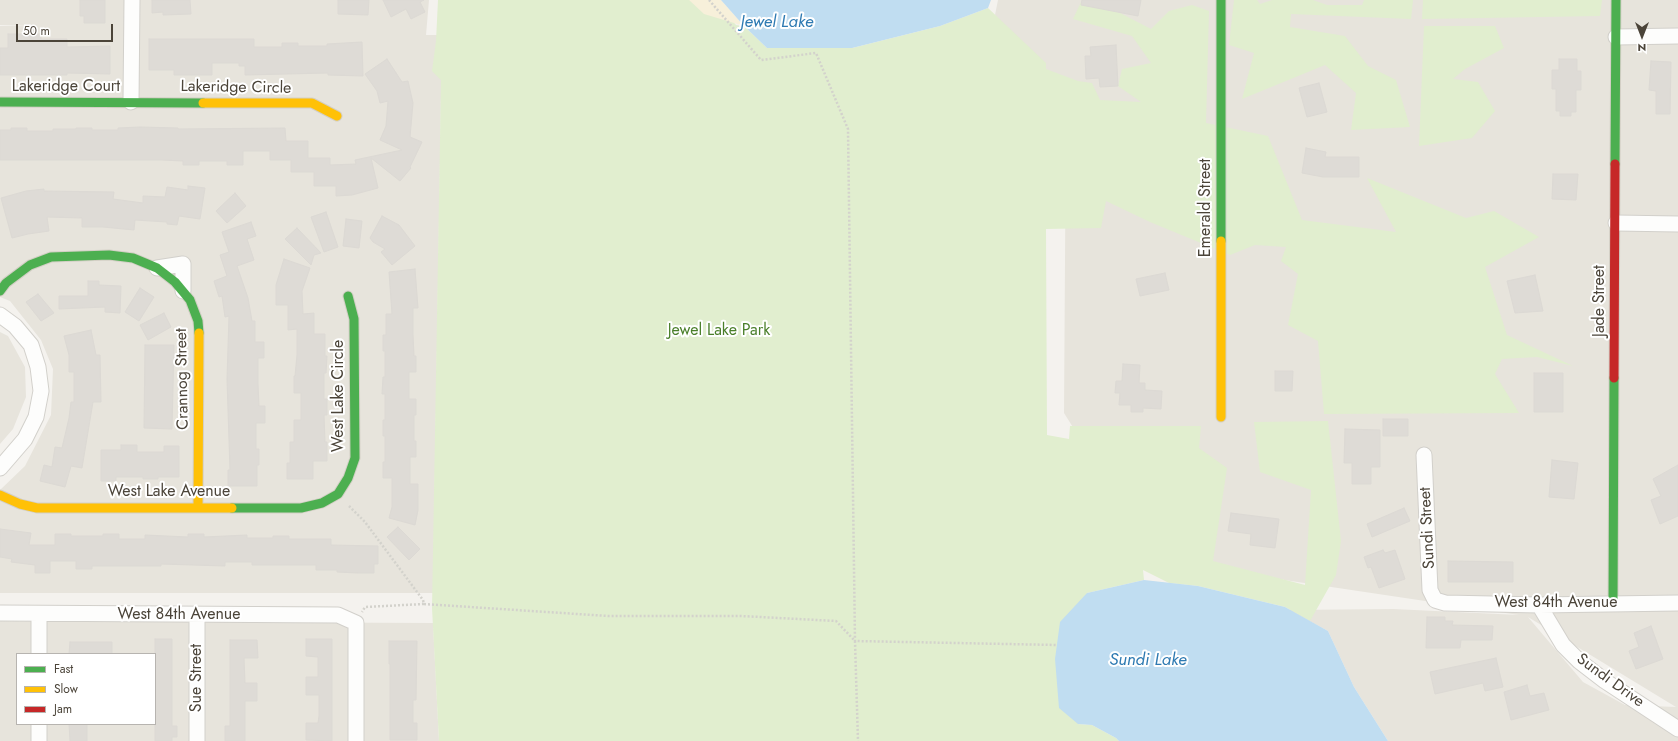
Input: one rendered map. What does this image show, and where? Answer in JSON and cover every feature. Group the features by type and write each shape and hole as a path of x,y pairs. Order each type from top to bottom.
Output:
{"street":[{"path":"131,102 132,0"},
{"name":"Emerald Street","path":"1221,0 1221,417"},
{"name":"Jade Street","path":"1614,603 1616,0"},
{"path":"1616,37 1678,36"},
{"name":"Lakeridge Court","path":"0,102 131,102"},
{"name":"Lakeridge Circle","path":"131,102 312,103 337,116"},
{"path":"1616,223 1678,224"},
{"path":"0,291 6,283 30,265 51,257 109,255 133,258 157,268 183,264 183,291"},
{"name":"Crannog Street","path":"183,291 190,300 198,322 200,346 198,507"},
{"name":"West Lake Circle","path":"338,494 348,478 355,458 354,319 348,296"},
{"path":"0,315 15,326 31,345 38,366 41,390 36,417 25,439 0,468"},
{"name":"Sundi Street","path":"1424,455 1430,590 1435,600"},
{"name":"West Lake Avenue","path":"0,495 20,504 37,508 301,508 322,504 338,494"},
{"name":"West 84th Avenue","path":"1435,600 1445,603 1539,605 1678,603"},
{"name":"Sundi Drive","path":"1539,605 1563,645 1579,661 1678,729"},
{"name":"West 84th Avenue","path":"0,613 197,615 338,614 356,623"},
{"path":"39,614 39,653"},
{"name":"Sue Street","path":"197,615 197,741"},
{"path":"356,623 356,741"},
{"path":"39,725 39,741"}],"path":[{"path":"709,0 761,60 816,53 848,129 855,641 858,741"},
{"path":"338,494 365,522 423,600 424,604"},
{"path":"356,623 365,607 424,604 608,616 741,616 818,619 836,621 855,641 1057,646"}],"shaded area":[{"path":"0,0 429,0 426,35 442,35 433,593 0,593 0,490 25,466 51,415 53,369 41,340 10,301 0,297 0,26 30,26 0,25"},
{"path":"998,0 1678,0 1678,741 1388,741 1354,687 1328,631 1289,610 1393,609 1519,615 1157,561 1064,413 1066,108 995,15","holes":["1528,617 1676,707 1625,705 1583,682"]},
{"path":"0,332 8,336 25,367 26,397 13,429 0,444"},
{"path":"0,621 433,623 439,741 0,741"}],"green space":[{"name":"Jewel Lake Park","path":"438,0 715,0 736,25 744,26 767,48 852,48 940,26 988,8 1046,63 1046,69 1078,81 1092,83 1100,100 1141,102 1118,86 1122,69 1151,63 1132,36 1073,19 1082,0 1095,0 1151,29 1169,11 1192,5 1209,11 1206,123 1268,136 1302,220 1396,232 1367,178 1466,218 1494,211 1539,237 1485,267 1507,335 1573,366 1537,357 1502,359 1495,374 1519,413 1324,414 1318,341 1288,325 1298,274 1281,261 1286,247 1255,245 1230,255 1150,222 1106,201 1101,228 1046,229 1047,435 1069,439 1070,426 1201,426 1199,448 1227,468 1213,561 1305,585 1311,490 1260,472 1254,422 1328,421 1341,541 1336,575 1310,621 1285,607 1198,586 1169,583 1143,570 1144,580 1087,593 1078,724 1092,725 1119,741 439,741 432,608 441,80 432,71 436,41"},
{"path":"1234,0 1257,0 1260,4 1272,0 1313,0 1327,5 1362,5 1364,0 1413,0 1411,19 1291,14 1290,27 1345,36 1368,66 1396,80 1410,127 1351,130 1356,93 1325,65 1242,99 1254,53 1229,45"},
{"path":"1423,0 1602,0 1600,16 1422,19"},
{"path":"1424,26 1495,26 1504,48 1465,69 1453,79 1478,82 1495,111 1472,138 1419,146"}],"sand":[{"path":"689,0 721,0 744,26 704,14"}],"water":[{"name":"Jewel Lake","path":"721,0 991,0 988,8 940,26 852,48 767,48 744,26"},
{"name":"Sundi Lake","path":"1144,580 1198,586 1285,607 1328,631 1354,687 1388,741 1119,741 1092,725 1078,724 1059,708 1055,659 1060,622 1087,593"}],"building":[{"path":"80,0 105,0 105,23 84,23 84,16 80,16"},
{"path":"152,0 190,0 191,14 163,15 163,12 152,13"},
{"path":"338,0 369,0 368,15 338,14"},
{"path":"383,0 424,0 420,2 425,12 411,19 406,9 391,17"},
{"path":"1082,0 1141,0 1138,16 1081,5"},
{"path":"8,34 41,34 41,39 67,39 67,47 110,46 110,74 67,73 67,75 0,75 0,48 8,48"},
{"path":"149,39 254,39 254,47 282,47 282,43 298,43 298,46 327,46 327,44 362,42 363,76 328,75 328,73 245,75 245,66 239,66 239,63 212,63 212,75 174,75 174,70 149,70"},
{"path":"1116,45 1118,86 1100,87 1099,78 1086,79 1085,56 1091,56 1090,47"},
{"path":"387,59 402,82 408,81 413,103 410,137 422,142 410,167 411,168 400,181 371,158 378,188 352,195 336,196 336,186 314,186 314,172 291,172 291,160 270,160 270,151 243,151 243,165 227,165 227,161 199,161 199,165 183,165 183,161 162,160 0,160 0,130 11,130 11,128 27,128 27,131 53,131 53,129 92,128 92,130 118,130 118,128 140,127 178,129 285,128 286,141 308,141 308,158 330,158 330,165 356,164 355,160 402,150 380,140 386,126 388,101 380,103 377,91 365,74"},
{"path":"1559,59 1577,59 1577,71 1581,71 1581,90 1576,90 1576,112 1571,112 1571,116 1560,116 1560,111 1556,111 1556,89 1552,89 1552,70 1559,70"},
{"path":"1651,61 1671,62 1670,114 1656,114 1656,91 1649,90"},
{"path":"1319,83 1327,112 1307,117 1299,88"},
{"path":"1306,148 1326,152 1325,157 1359,157 1359,177 1323,177 1302,173"},
{"path":"1553,174 1578,174 1576,200 1552,199"},
{"path":"188,186 205,188 200,219 179,216 177,225 167,224 167,222 135,220 134,230 103,227 82,227 82,218 47,217 49,231 12,238 1,198 26,191 44,189 44,191 114,192 113,199 143,203 143,196 165,197 167,187 188,190"},
{"path":"235,193 246,206 227,223 216,211"},
{"path":"326,212 338,247 324,252 311,217"},
{"path":"382,216 399,225 415,246 392,265 381,252 385,249 373,242 370,238"},
{"path":"346,219 362,221 359,248 343,246"},
{"path":"251,222 256,236 247,239 254,260 237,266 248,298 252,321 255,321 255,342 264,342 264,358 258,358 258,384 259,406 265,406 265,423 256,423 256,449 259,449 257,486 228,486 228,470 230,470 227,379 229,316 225,317 222,296 219,297 214,281 227,276 220,255 229,252 222,232"},
{"path":"297,228 321,253 314,255 311,265 285,239"},
{"path":"284,259 310,268 302,291 303,314 314,313 314,334 325,334 325,356 327,356 326,373 324,373 324,399 327,399 327,415 324,415 325,442 327,442 327,461 313,461 313,479 287,479 287,463 290,463 290,442 294,442 294,420 301,420 301,393 294,393 294,376 297,355 297,329 288,330 288,305 276,305 276,285"},
{"path":"415,269 418,308 413,308 413,335 414,356 416,356 416,372 409,372 409,399 416,399 416,415 414,415 414,441 416,441 416,457 410,457 410,484 418,484 418,510 415,525 389,518 392,507 392,478 383,478 383,462 385,462 385,436 383,436 383,420 385,420 385,394 382,394 383,377 385,377 385,351 383,351 383,335 386,335 386,314 392,314 389,272"},
{"path":"1165,273 1169,290 1140,296 1136,279"},
{"path":"1535,275 1543,311 1515,313 1507,281"},
{"path":"88,281 99,281 99,285 121,286 120,313 105,312 105,307 59,309 59,296 88,296"},
{"path":"140,288 154,297 139,321 125,312"},
{"path":"38,294 54,313 41,321 26,302"},
{"path":"164,313 171,327 148,340 140,325"},
{"path":"91,330 96,355 100,355 101,402 93,402 82,468 71,466 65,487 40,481 44,465 52,467 55,447 62,448 71,402 74,402 74,372 69,372 69,355 64,336"},
{"path":"145,345 174,345 172,429 144,428"},
{"path":"1123,364 1140,365 1139,383 1145,383 1145,390 1162,391 1161,409 1143,408 1143,412 1131,412 1131,405 1119,405 1120,393 1115,393 1116,381 1122,381"},
{"path":"1275,371 1293,371 1292,391 1275,391"},
{"path":"1534,373 1563,373 1563,412 1534,412"},
{"path":"1383,419 1408,419 1408,436 1383,436"},
{"path":"1345,429 1380,430 1380,467 1371,467 1371,484 1352,484 1352,463 1344,463"},
{"path":"121,445 137,445 137,452 164,452 164,446 179,446 179,477 143,479 143,477 116,477 116,481 101,481 101,450 121,450"},
{"path":"1552,460 1578,463 1574,499 1549,497"},
{"path":"1678,465 1678,516 1660,524 1651,500 1661,496 1653,479"},
{"path":"1404,508 1410,521 1372,537 1367,524"},
{"path":"1231,513 1279,519 1275,548 1250,545 1251,534 1228,531"},
{"path":"398,527 420,549 409,560 387,537"},
{"path":"0,529 31,533 29,545 55,545 55,534 71,534 71,536 103,536 103,534 119,534 119,539 145,539 145,535 188,537 188,534 204,534 204,537 247,535 247,538 273,538 273,536 289,536 289,539 331,539 331,545 378,546 378,564 374,564 374,573 358,573 337,572 337,570 316,570 316,565 252,565 252,562 225,562 225,566 161,564 161,566 92,566 92,569 76,569 76,561 50,561 50,573 35,573 35,565 11,562 12,559 0,557"},
{"path":"1383,550 1385,553 1395,550 1405,579 1379,588 1371,567 1368,568 1364,557"},
{"path":"1448,561 1513,562 1513,582 1448,582"},
{"path":"1427,617 1445,617 1445,621 1453,621 1452,625 1493,626 1492,640 1461,640 1460,648 1426,648"},
{"path":"1651,626 1663,659 1636,669 1629,651 1639,647 1634,633"},
{"path":"155,639 172,639 172,726 177,726 177,737 172,737 172,741 155,741"},
{"path":"306,639 332,639 332,741 306,740 306,723 318,723 319,695 306,695 306,677 318,677 318,657 306,656"},
{"path":"230,640 257,640 258,658 244,658 245,683 257,683 257,701 245,701 245,741 225,741 225,726 230,726"},
{"path":"389,641 417,641 416,700 413,700 413,723 417,723 417,740 390,740"},
{"path":"70,642 112,642 112,653 69,653"},
{"path":"1496,658 1503,687 1485,691 1483,683 1435,694 1430,672"},
{"path":"1527,685 1530,696 1544,693 1549,710 1511,720 1504,692"},
{"path":"69,725 87,725 87,741 70,741"}],"traffic: fast":[{"path":"1221,0 1221,241"},
{"path":"1615,164 1616,0"},
{"path":"0,102 203,103"},
{"path":"0,291 6,283 30,265 51,257 109,255 133,258 157,268 175,282 190,300 198,321 199,333"},
{"path":"232,508 301,508 322,503 338,494 348,478 355,458 354,319 348,296"},
{"path":"1613,603 1614,378"}],"traffic: slow":[{"path":"203,103 312,103 337,116"},
{"path":"1221,241 1221,417"},
{"path":"198,507 199,333"},
{"path":"0,495 20,504 37,508 232,508"}],"traffic: jam":[{"path":"1614,378 1615,164"}]}
